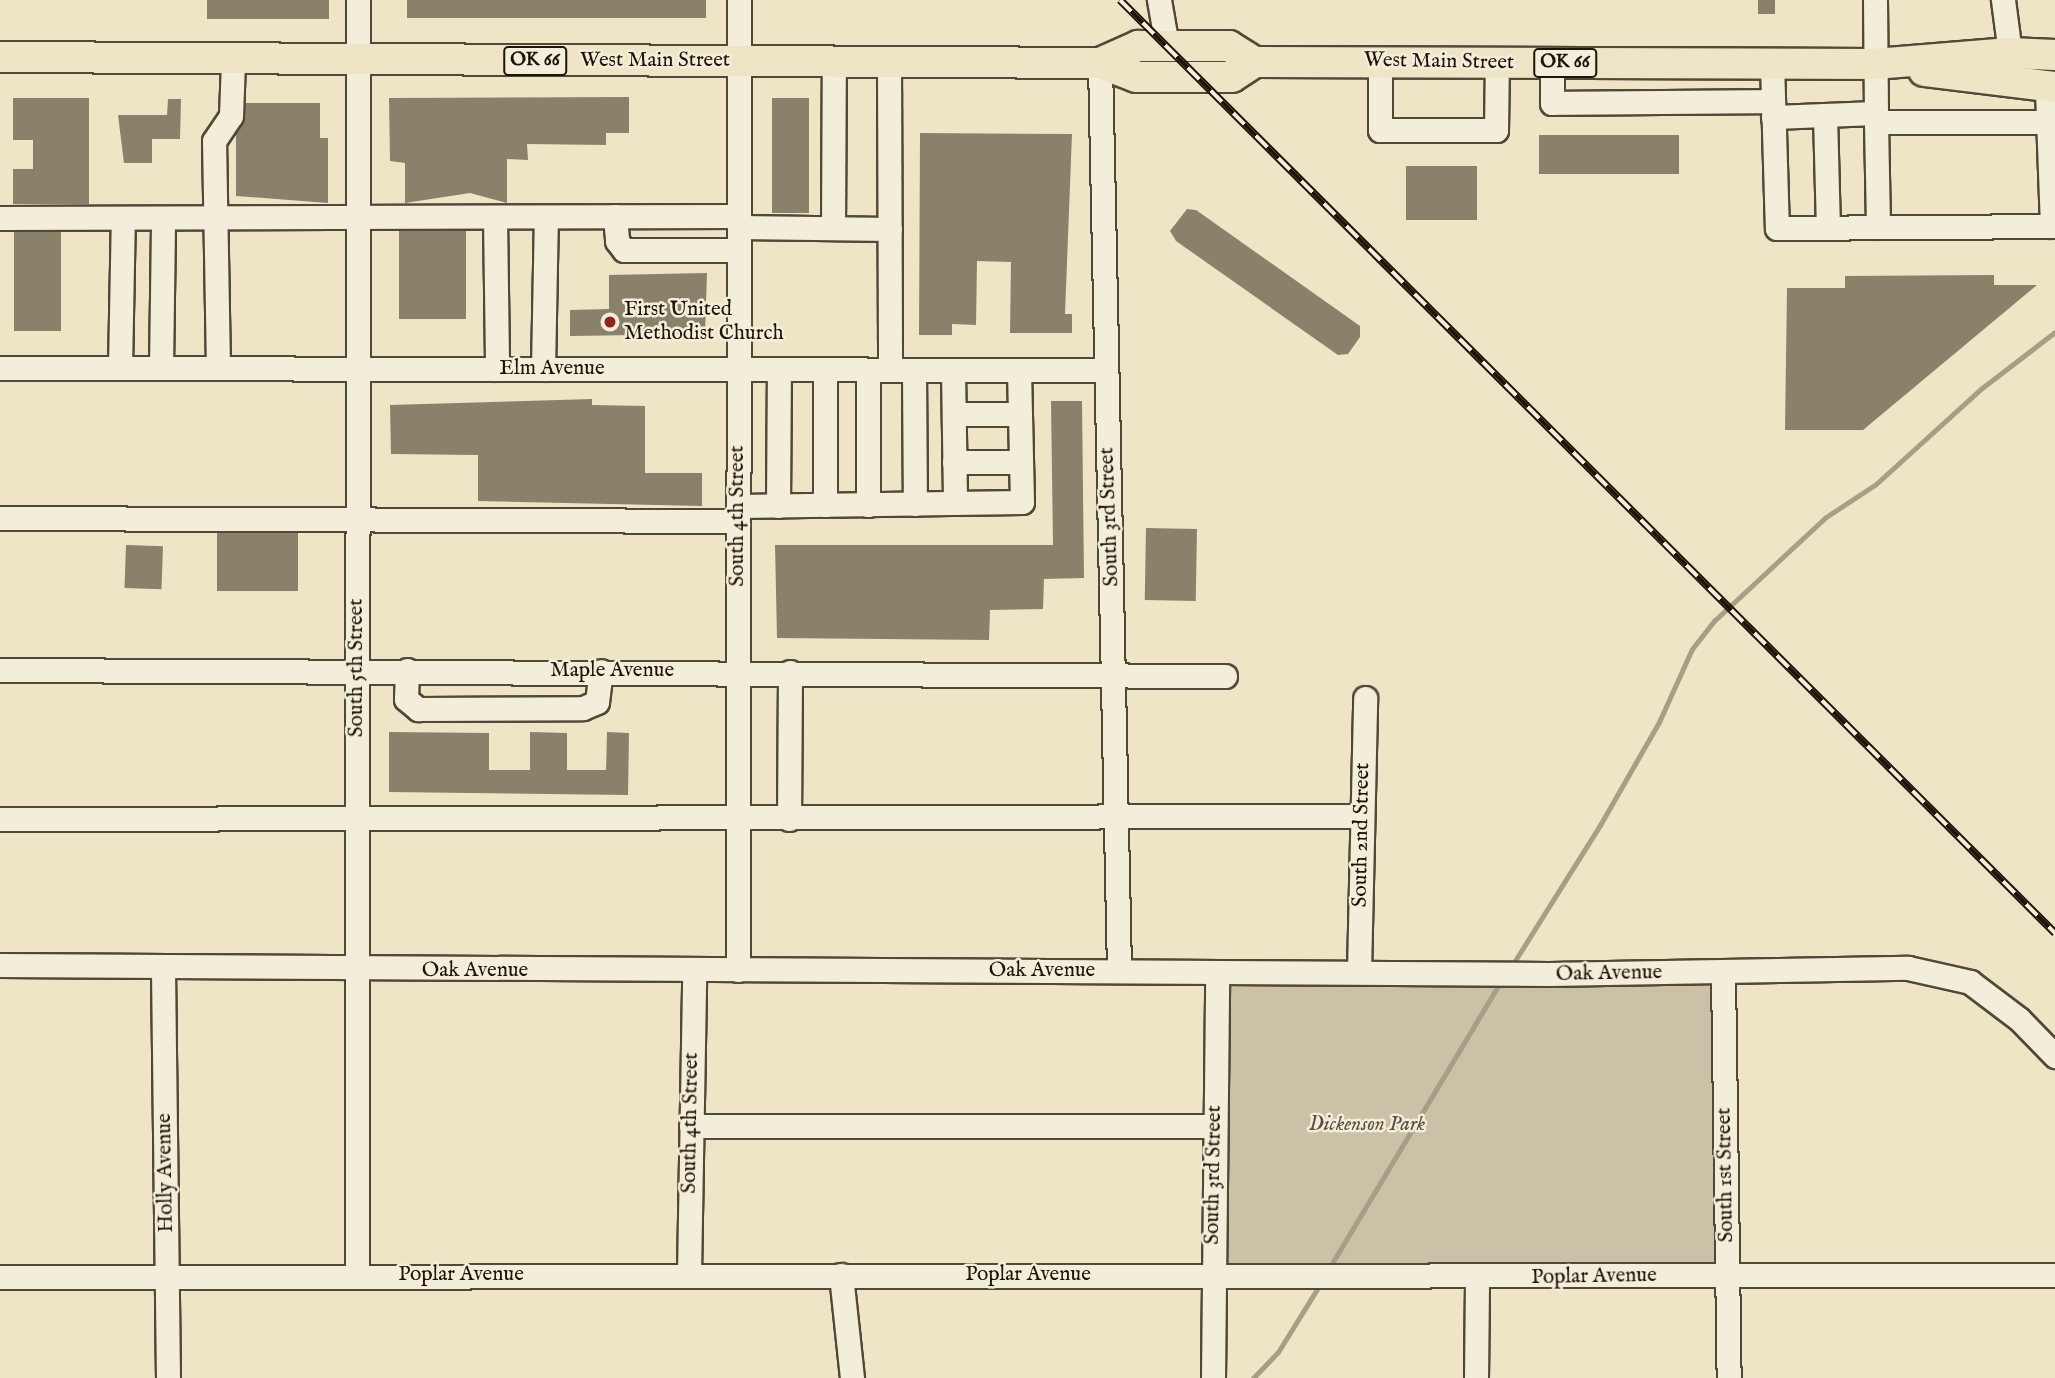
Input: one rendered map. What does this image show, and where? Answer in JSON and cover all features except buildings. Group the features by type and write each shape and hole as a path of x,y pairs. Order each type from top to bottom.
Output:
{"main road":[{"name":"West Main Street","path":"1100,63 1138,46 1229,46 1255,62 1875,64 2010,53 2055,55"},
{"name":"West Main Street","path":"0,57 358,62 1100,63 1136,77 1232,77 1255,62"},
{"name":"West Main Street","path":"1875,64 2051,87"}],"street":[{"name":"South 5th Street","path":"357,1275 358,0"},
{"name":"South 4th Street","path":"738,970 739,0"},
{"path":"1159,0 1167,46"},
{"path":"1875,0 1878,226"},
{"path":"2003,0 2010,53"},
{"path":"218,368 214,141 231,117 233,61"},
{"path":"833,228 834,61"},
{"path":"1380,61 1380,130 1496,130 1497,62"},
{"path":"868,505 890,229 889,62"},
{"name":"South 3rd Street","path":"1100,63 1104,370 1115,675 1119,971"},
{"path":"1552,63 1552,103 1773,109 1876,118 2049,122"},
{"path":"1772,63 1777,228 2052,226 2049,122 2051,87"},
{"path":"1825,115 1828,227"},
{"path":"615,216 617,241 624,250 739,231 890,229"},
{"path":"0,218 615,216 739,231"},
{"path":"495,217 497,369"},
{"path":"543,369 546,217"},
{"path":"120,368 123,218"},
{"path":"161,368 163,218"},
{"name":"Elm Avenue","path":"0,368 1104,370"},
{"path":"778,506 779,370"},
{"path":"825,370 825,505"},
{"path":"914,370 915,504"},
{"path":"953,370 955,503"},
{"path":"0,518 357,520 738,514 778,506 1022,502 1019,370"},
{"path":"954,414 1020,414"},
{"path":"954,463 1021,462"},
{"name":"Maple Avenue","path":"0,670 475,670 1225,676"},
{"path":"407,670 406,699 418,709 583,708 597,702 601,671"},
{"path":"473,709 475,670"},
{"path":"789,820 790,672"},
{"name":"South 2nd Street","path":"1359,972 1365,698"},
{"path":"0,819 357,821 1362,816"},
{"name":"Oak Avenue","path":"0,965 163,969 694,973 738,970 1549,974 1908,968 1970,982 2019,1019 2055,1056"},
{"name":"Holly Avenue","path":"163,969 168,1378"},
{"name":"South 1st Street","path":"1723,972 1729,1378"},
{"name":"South 4th Street","path":"689,1274 694,973"},
{"name":"South 3rd Street","path":"1213,1372 1217,973"},
{"path":"691,1126 1215,1126"},
{"name":"Poplar Avenue","path":"0,1277 689,1274 1477,1279 1728,1275 2055,1275"},
{"path":"841,1275 852,1378"},
{"path":"1476,1378 1477,1279"}],"green space":[{"name":"Dickenson Park","path":"1723,972 1728,1275 1222,1284 1217,981"}],"waterway":[{"path":"1511,967 1600,825 1659,722 1692,649 1715,620 1826,517 1876,484 1982,388 2055,332"},
{"path":"1328,1270 1501,981"},
{"path":"1253,1378 1278,1352 1322,1281"}],"railway":[{"path":"1120,0 2055,933"}],"place":[{"name":"First United Methodist Church","path":"610,322"}]}
